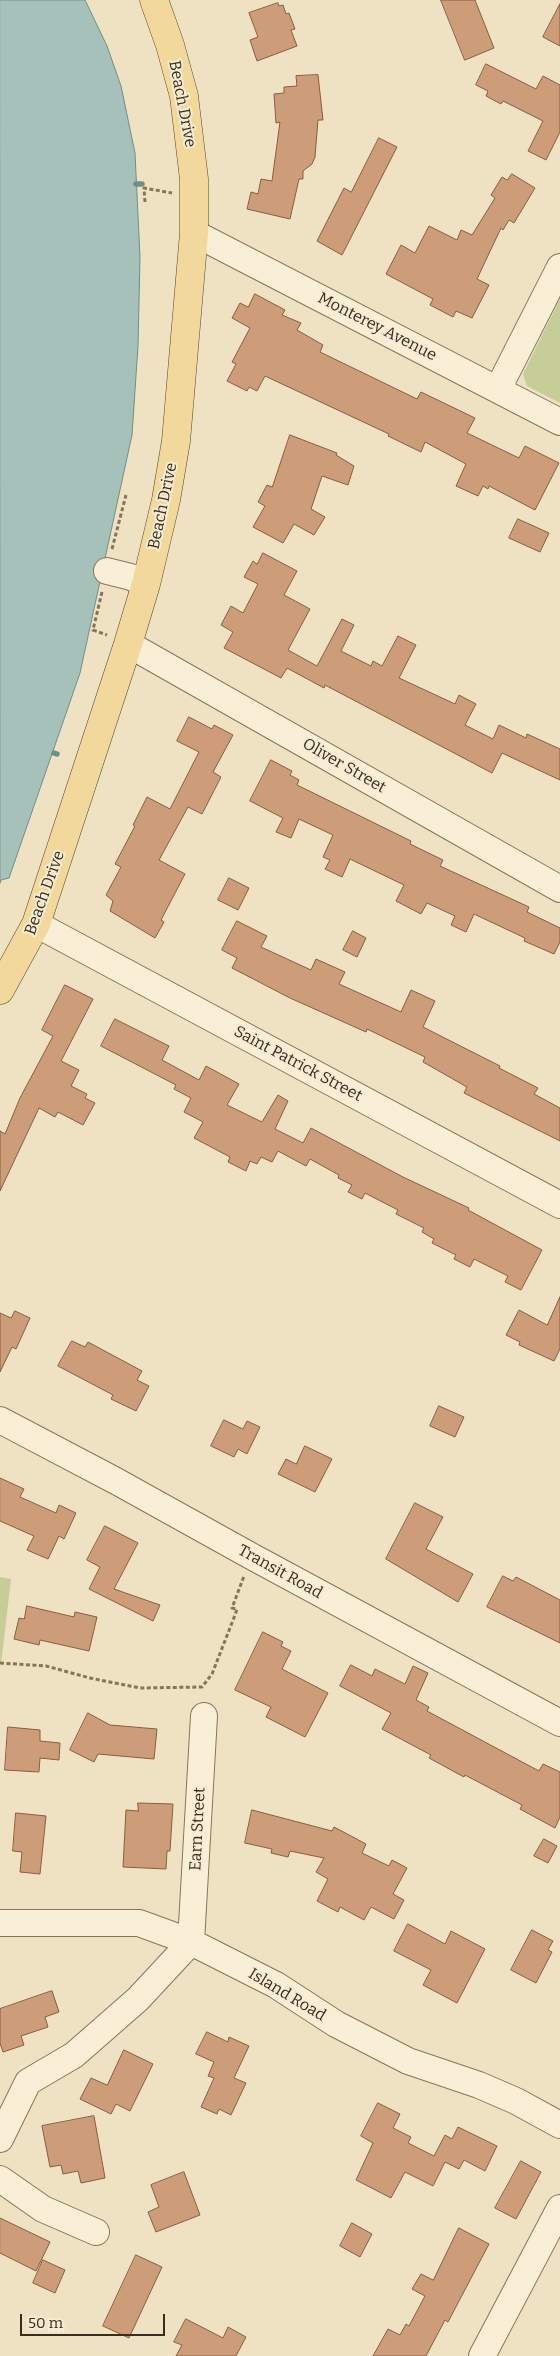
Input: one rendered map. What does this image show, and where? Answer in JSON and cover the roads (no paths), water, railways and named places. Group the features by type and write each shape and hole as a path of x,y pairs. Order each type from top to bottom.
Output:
{"main road":[{"name":"Beach Drive","path":"0,990 36,924 128,644 146,584 166,500 176,441 194,233 192,155 184,96 170,45 154,0"}],"street":[{"name":"Monterey Avenue","path":"194,233 560,422"},
{"path":"498,389 560,267"},
{"path":"107,571 146,584"},
{"name":"Oliver Street","path":"128,644 560,889"},
{"name":"Saint Patrick Street","path":"36,924 560,1205"},
{"name":"Transit Road","path":"0,1420 116,1481 560,1723"},
{"name":"Earn Street","path":"191,1942 204,1716"},
{"name":"Island Road","path":"0,1923 139,1923 191,1942 276,1984 336,2024 408,2061 479,2084 516,2101 560,2125"},
{"path":"0,2139 28,2082 74,2055 88,2043 138,1999 191,1942"},
{"path":"0,2179 43,2209 96,2232"},
{"path":"482,2356 560,2208"}],"water":[{"path":"0,0 85,0 107,46 121,86 135,153 140,257 138,346 132,435 80,673 9,878 1,880 0,883"}],"waterway":[{"path":"136,184 142,184"}]}
